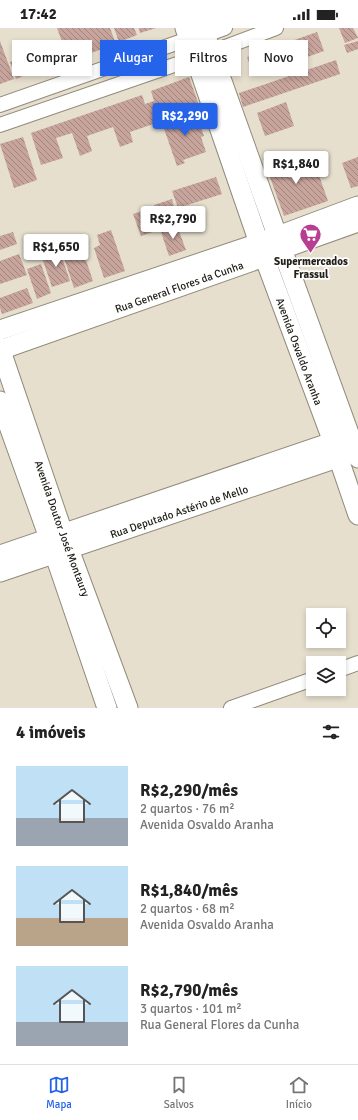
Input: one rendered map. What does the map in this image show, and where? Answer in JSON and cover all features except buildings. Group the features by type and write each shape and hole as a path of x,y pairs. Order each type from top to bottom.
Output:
{"street":[{"path":"198,40 225,28"},
{"path":"198,40 276,28"},
{"path":"0,105 175,48"},
{"path":"0,125 175,50"},
{"name":"Avenida Osvaldo Aranha","path":"209,76 262,250 350,447"},
{"name":"Avenida Osvaldo Aranha","path":"212,76 279,243 350,447 358,515"},
{"name":"Rua General Flores da Cunha","path":"0,349 80,313 262,250 358,206"},
{"name":"Rua General Flores da Cunha","path":"279,243 358,222"},
{"name":"Rua General Flores da Cunha","path":"0,330 80,313"},
{"name":"Avenida Doutor José Montaury","path":"0,349 107,708"},
{"name":"Avenida Doutor José Montaury","path":"0,401 128,708"},
{"name":"Rua Deputado Astério de Mello","path":"0,554 58,543 350,447"},
{"name":"Rua Deputado Astério de Mello","path":"0,572 58,543"},
{"path":"346,667 358,663"},
{"path":"231,708 306,681"}],"place":[{"name":"Supermercados Frassul","path":"311,254"}]}
